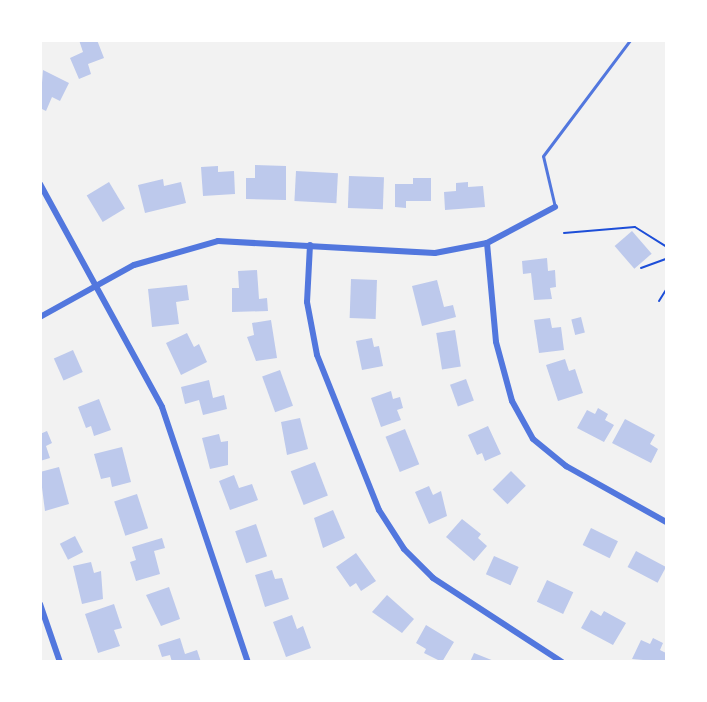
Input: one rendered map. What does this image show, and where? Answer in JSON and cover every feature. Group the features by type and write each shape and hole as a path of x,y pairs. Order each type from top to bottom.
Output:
{"street":[{"path":"40,184 95,289 162,407 248,662"},
{"path":"40,316 95,289 134,265 218,241 435,253 487,243 555,207"},
{"path":"487,243 496,342 512,401 533,439 566,466 666,522"},
{"path":"309,245 307,302 317,355 379,510 404,549 433,578 562,662"},
{"path":"40,604 60,662"}],"lane":[{"path":"555,207 543,156 630,40"}],"path":[{"path":"564,233 635,227 666,246"},
{"path":"641,268 666,259"},
{"path":"659,301 666,290"}],"building":[{"path":"79,40 97,40 104,58 88,64 91,74 79,79 70,58 83,52"},
{"path":"43,70 69,83 60,101 52,97 46,111 40,108"},
{"path":"255,165 286,166 286,200 246,199 246,178 255,178"},
{"path":"218,166 218,172 234,171 235,194 203,196 201,167"},
{"path":"296,171 338,173 336,203 294,201"},
{"path":"349,176 384,177 383,209 348,208"},
{"path":"413,178 431,178 431,201 406,201 406,208 395,207 395,184 413,184"},
{"path":"163,179 164,186 181,182 186,203 145,213 138,185"},
{"path":"109,182 125,209 103,222 87,195"},
{"path":"468,182 468,187 483,186 485,207 445,210 444,192 456,191 456,183"},
{"path":"632,231 652,254 634,269 615,246"},
{"path":"547,258 548,271 555,270 556,287 550,288 552,299 534,300 531,273 523,274 522,261"},
{"path":"257,270 259,299 267,298 268,311 232,312 232,288 239,288 238,271"},
{"path":"351,279 377,280 376,319 350,318"},
{"path":"437,280 444,307 453,305 456,317 422,326 412,286"},
{"path":"187,285 189,300 176,302 179,324 152,327 148,289"},
{"path":"581,317 585,333 575,335 571,319"},
{"path":"550,318 552,328 561,327 564,350 539,353 534,320"},
{"path":"271,320 277,358 256,361 247,337 254,335 252,323"},
{"path":"455,330 461,367 442,370 436,333"},
{"path":"187,333 194,347 199,344 207,362 181,375 166,343"},
{"path":"372,338 374,347 379,346 383,366 362,370 356,341"},
{"path":"73,350 83,372 64,380 54,359"},
{"path":"565,359 569,371 575,369 583,393 558,401 546,365"},
{"path":"280,370 293,406 275,412 262,376"},
{"path":"466,379 474,401 458,406 450,385"},
{"path":"209,380 213,398 224,395 227,409 203,415 199,400 185,404 181,387"},
{"path":"391,391 393,399 400,397 403,408 397,410 401,420 381,427 371,398"},
{"path":"99,399 111,430 94,436 91,426 86,428 78,407"},
{"path":"598,408 608,414 605,420 614,425 604,442 577,428 587,410 595,414"},
{"path":"300,418 308,449 287,455 281,422"},
{"path":"625,419 655,435 650,444 658,449 651,463 612,443"},
{"path":"488,426 501,454 485,461 482,453 477,455 468,435"},
{"path":"405,429 419,464 400,472 386,437"},
{"path":"47,431 52,443 46,446 50,458 40,461 40,434"},
{"path":"219,434 221,442 228,441 228,465 210,469 202,438"},
{"path":"122,447 131,482 112,487 110,477 101,479 94,454"},
{"path":"315,462 328,496 304,505 291,471"},
{"path":"59,467 69,504 45,511 40,472"},
{"path":"511,471 526,486 507,504 493,489"},
{"path":"234,475 239,488 252,484 258,500 230,510 219,481"},
{"path":"429,486 433,495 441,491 447,516 429,524 415,492"},
{"path":"137,494 148,528 125,536 114,501"},
{"path":"333,510 345,538 323,548 314,518"},
{"path":"462,519 481,534 478,538 487,546 474,561 446,537"},
{"path":"256,524 267,556 246,563 235,531"},
{"path":"591,528 618,541 610,558 583,545"},
{"path":"75,536 83,552 68,560 60,544"},
{"path":"162,538 165,548 154,551 160,574 136,581 130,562 136,560 132,547"},
{"path":"636,551 666,567 658,583 628,567"},
{"path":"356,553 376,581 361,591 356,583 350,587 336,567"},
{"path":"494,556 519,567 511,585 486,574"},
{"path":"91,562 94,573 101,571 103,599 82,604 73,566"},
{"path":"272,570 275,579 282,578 289,599 265,607 255,575"},
{"path":"547,580 573,592 563,614 537,602"},
{"path":"169,587 180,619 161,626 146,595"},
{"path":"387,595 414,619 402,633 372,612"},
{"path":"114,604 122,628 114,630 120,646 98,653 85,614"},
{"path":"591,610 601,616 604,611 626,623 613,645 581,628"},
{"path":"292,615 297,629 303,626 311,648 286,657 273,622"},
{"path":"426,625 454,642 442,662 424,653 426,649 416,643"},
{"path":"180,638 185,654 197,650 201,662 172,662 170,655 162,657 158,645"},
{"path":"653,638 663,643 660,650 666,653 665,662 632,659 641,640 650,644"},
{"path":"474,653 494,661 494,662 470,662"}]}
